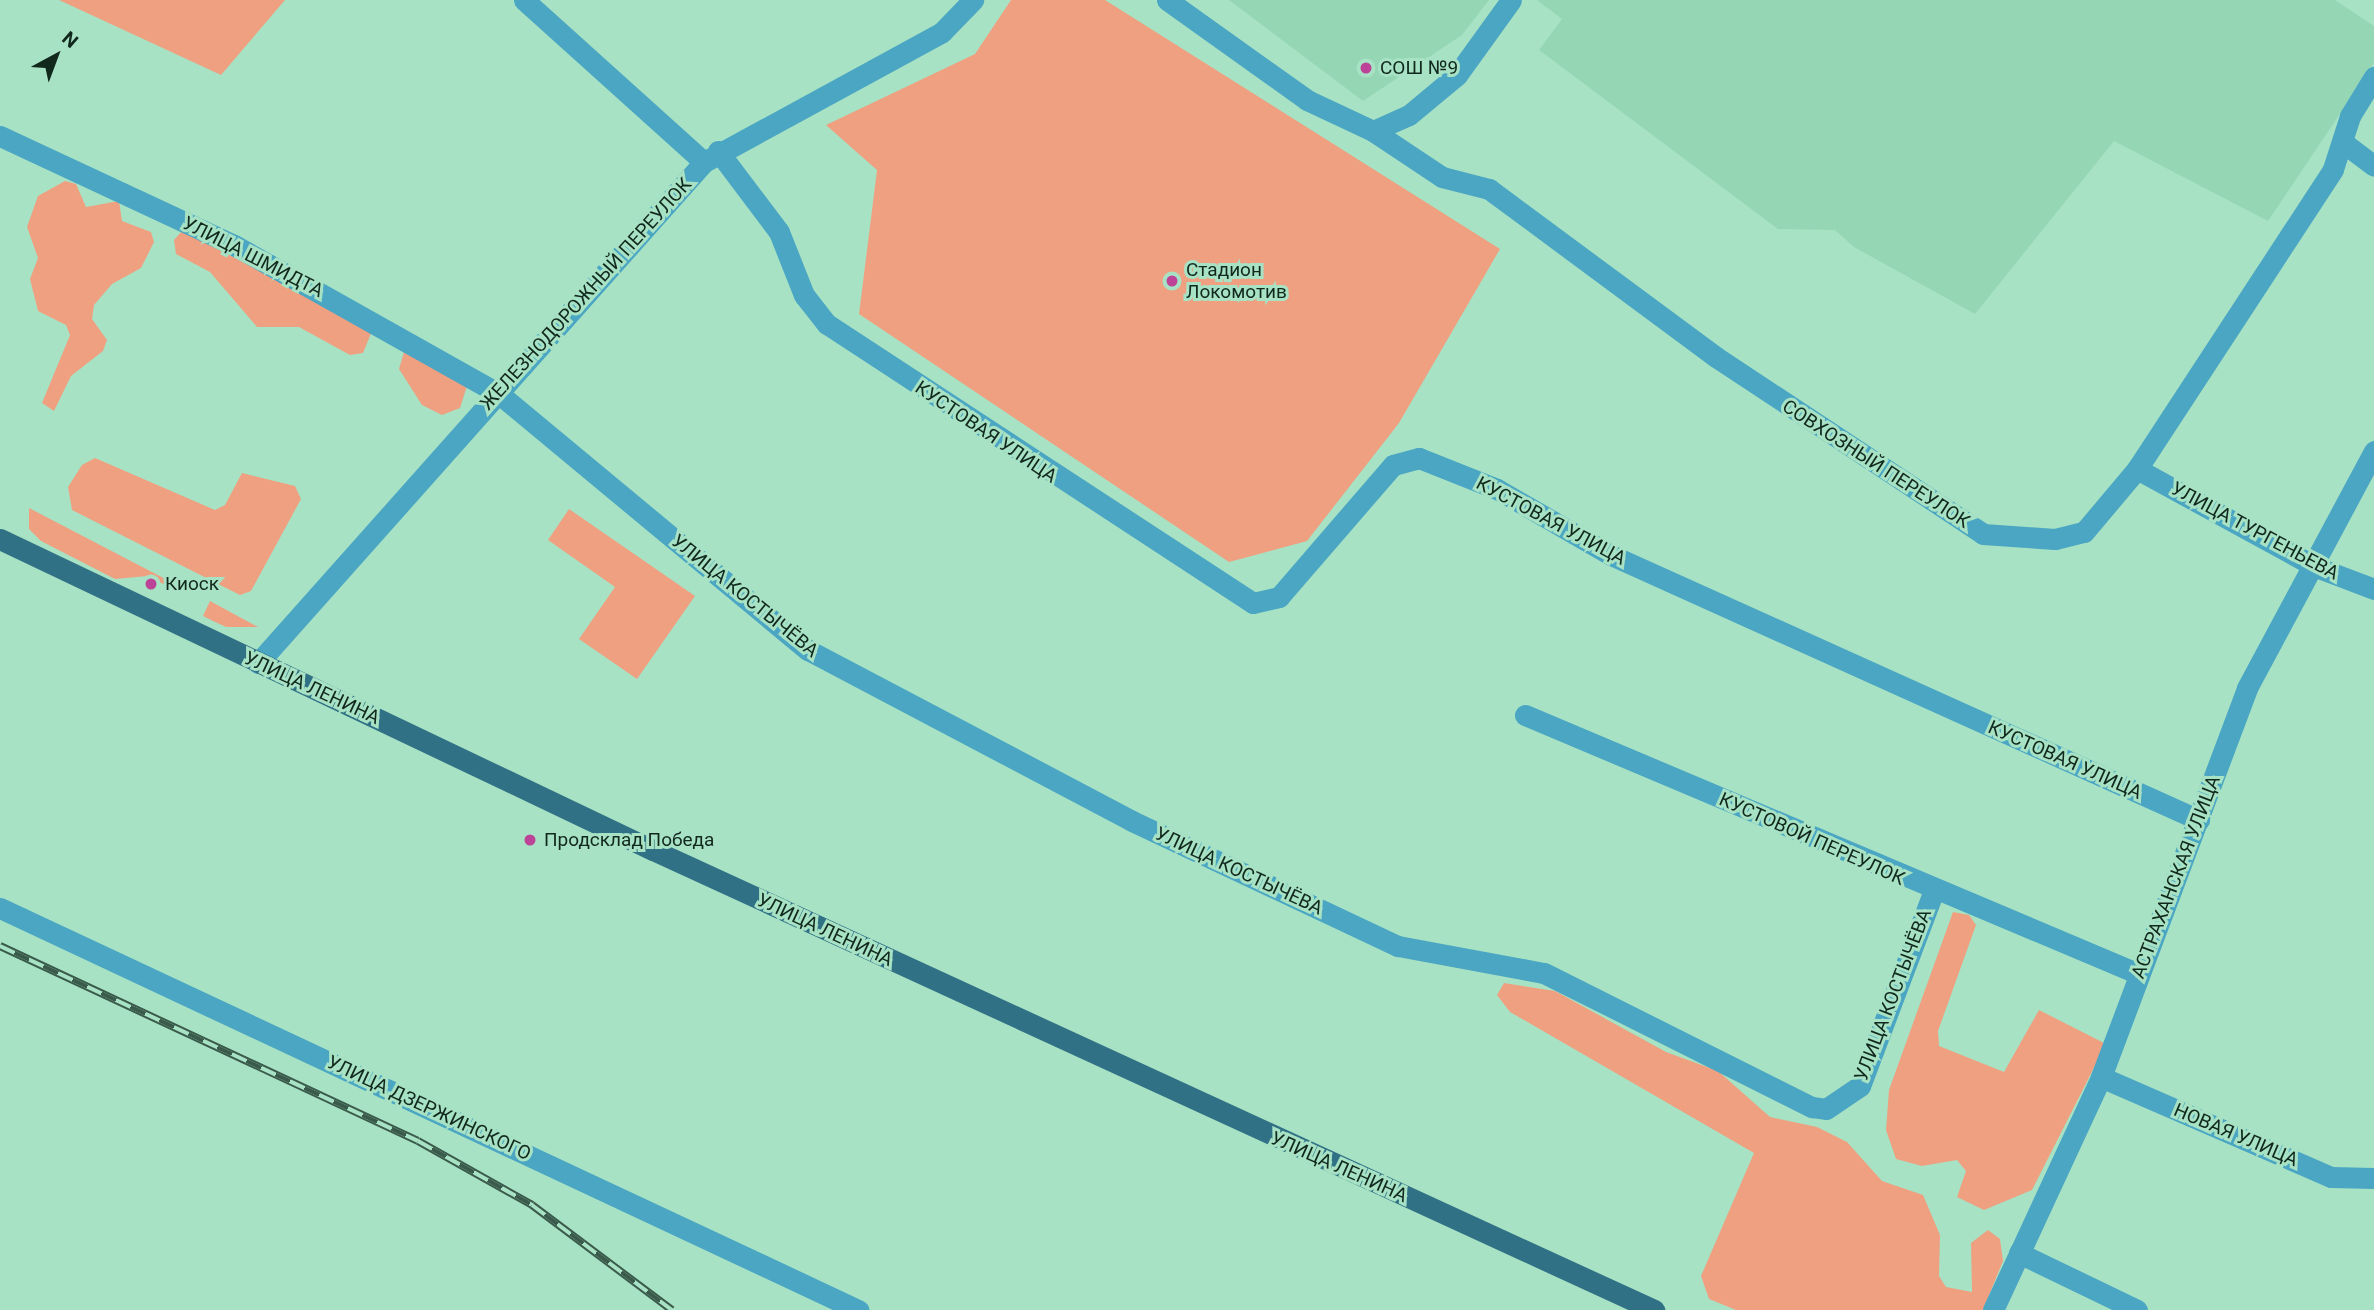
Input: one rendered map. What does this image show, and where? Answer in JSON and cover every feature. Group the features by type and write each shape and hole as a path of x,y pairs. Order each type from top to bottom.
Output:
{"main road":[{"name":"УЛИЦА ЛЕНИНА","path":"0,539 258,663 1654,1310"}],"street":[{"name":"КУСТОВАЯ УЛИЦА","path":"524,0 711,156 779,232 804,295 827,324 1254,603 1279,597 1393,465 1419,458 1497,489 1611,555 2199,820"},
{"name":"ЖЕЛЕЗНОДОРОЖНЫЙ ПЕРЕУЛОК","path":"258,663 711,156 942,32 973,0"},
{"name":"СОВХОЗНЫЙ ПЕРЕУЛОК","path":"1167,0 1307,100 1373,131 1442,177 1489,189 1716,357 1983,534 2072,538 2084,532 2137,469 2345,144 2350,116 2374,77"},
{"path":"1373,131 1409,116 1457,75 1511,0"},
{"name":"УЛИЦА ШМИДТА","path":"0,136 234,245 498,393"},
{"path":"2345,144 2374,166"},
{"name":"УЛИЦА КОСТЫЧЁВА","path":"498,393 808,650 1132,821 1398,946 1544,973 1812,1107 1837,1106 1860,1086 1933,892"},
{"name":"АСТРАХАНСКАЯ УЛИЦА","path":"1993,1310 2101,1077 2248,688 2316,567 2374,450"},
{"name":"УЛИЦА ТУРГЕНЬЕВА","path":"2137,469 2316,567 2374,589"},
{"name":"КУСТОВОЙ ПЕРЕУЛОК","path":"1525,715 1933,892 2139,974"},
{"name":"УЛИЦА ДЗЕРЖИНСКОГО","path":"0,908 858,1310"},
{"name":"НОВАЯ УЛИЦА","path":"2101,1077 2331,1177 2374,1178"},
{"path":"2019,1253 2137,1310"}],"shaded area":[{"path":"59,0 285,0 221,75"},
{"name":"Стадион Локомотив","path":"1011,0 1105,0 1500,249 1399,423 1307,541 1229,562 859,314 877,170 826,125 975,54"},
{"name":"СОШ №9","path":"1229,0 1489,0 1462,35 1363,101"},
{"path":"1537,0 2335,0 2374,26 2374,63 2268,221 2114,141 1975,314 1854,247 1835,230 1778,229 1539,50 1562,19"},
{"path":"65,181 76,184 86,207 119,201 122,221 151,232 154,242 141,268 112,284 94,305 92,319 107,340 103,351 71,376 54,411 42,403 70,335 66,325 38,311 30,279 38,258 27,227 38,196"},
{"path":"183,230 372,331 363,353 350,355 299,327 257,327 210,272 176,254 174,240"},
{"path":"404,352 467,386 460,408 442,415 422,405 399,369"},
{"path":"95,458 215,510 225,505 242,473 295,486 301,499 251,591 240,595 72,510 68,487 82,465"},
{"path":"29,508 175,584 173,589 148,576 115,579 41,541 29,529"},
{"path":"569,509 695,596 637,679 579,639 615,587 548,540"},
{"path":"210,601 258,627 226,627 203,616"},
{"path":"1953,912 1969,915 1976,925 1938,1031 1939,1046 2004,1072 2039,1010 2106,1044 2032,1190 1984,1210 1957,1197 1966,1171 1957,1160 1922,1166 1896,1159 1886,1130 1889,1090"},
{"path":"1504,983 1555,991 1666,1052 1718,1071 1770,1117 1817,1127 1847,1142 1882,1181 1923,1195 1940,1235 1939,1276 1946,1287 1972,1292 1971,1243 1988,1230 2000,1239 2003,1261 1983,1310 1736,1310 1709,1299 1701,1276 1754,1153 1510,1012 1497,995"}],"railway":[{"path":"0,946 418,1141 532,1205 672,1310"}],"place":[{"name":"СОШ №9","path":"1366,68"},
{"name":"Стадион Локомотив","path":"1172,281"},
{"name":"Киоск","path":"151,584"},
{"name":"Продсклад Победа","path":"530,840"}]}
